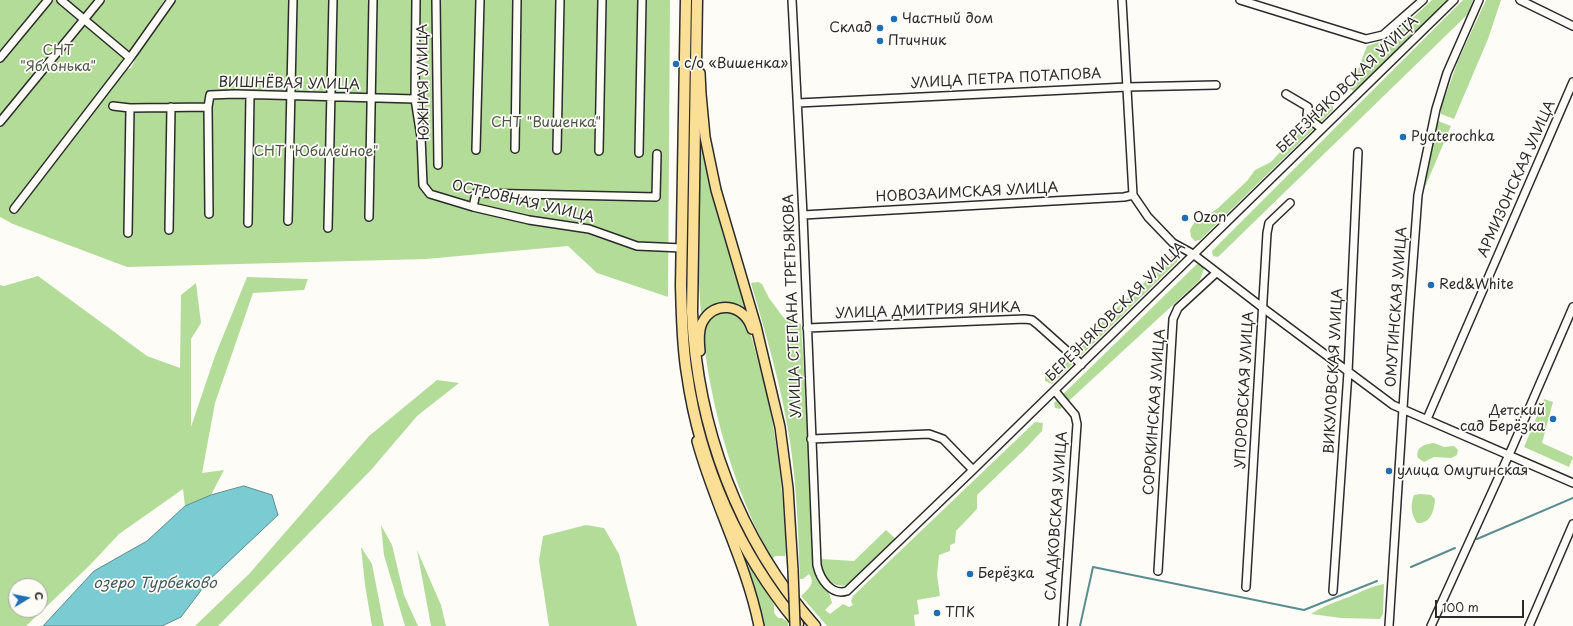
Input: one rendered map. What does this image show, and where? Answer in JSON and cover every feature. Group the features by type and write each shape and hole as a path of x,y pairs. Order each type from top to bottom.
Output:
{"highway":[{"path":"686,0 682,325 687,374 700,435 717,488 728,515 753,563 799,626"},
{"path":"698,0 692,270 694,348 701,393 710,432 734,501 763,557 791,598 815,626"}],"main road":[{"path":"698,0 701,94 705,136 710,163 721,211 756,326 773,393 786,468 795,626"},
{"path":"734,501 710,410 703,372 700,334 702,324 709,314 719,309 729,308 738,310 748,319 773,393"},
{"path":"687,374 694,428 701,457 709,482 745,572 759,626"}],"street":[{"path":"0,58 48,0"},
{"path":"61,0 130,58"},
{"path":"0,122 100,0"},
{"path":"14,209 130,58 171,0"},
{"path":"288,221 293,0"},
{"path":"328,228 333,0"},
{"path":"369,216 373,0"},
{"name":"ОСТРОВНАЯ УЛИЦА","path":"416,0 415,99 421,137 423,185 430,194 473,207 529,220 589,229 637,246 682,248"},
{"name":"ЮЖНАЯ УЛИЦА","path":"436,0 438,165"},
{"path":"476,150 480,0"},
{"path":"515,149 517,0"},
{"path":"557,150 560,0"},
{"path":"599,152 602,0"},
{"path":"639,153 642,0"},
{"name":"УЛИЦА СТЕПАНА ТРЕТЬЯКОВА","path":"792,0 798,103 818,569 822,579 833,590 842,593 847,591"},
{"path":"1122,0 1132,195 1141,209 1166,236 1179,248 1193,254 1216,273 1393,405 1573,483"},
{"path":"1240,0 1366,39 1383,35 1423,0"},
{"name":"БЕРЕЗНЯКОВСКАЯ УЛИЦА","path":"847,591 1055,391 1193,254 1454,0"},
{"name":"ОМУТИНСКАЯ УЛИЦА","path":"1389,626 1418,195 1438,102 1447,73 1479,0"},
{"path":"1520,0 1573,26"},
{"name":"АРМИЗОНСКАЯ УЛИЦА","path":"1427,419 1573,82"},
{"name":"УЛИЦА ПЕТРА ПОТАПОВА","path":"798,103 1127,87 1216,85"},
{"path":"1286,94 1308,107 1308,118 1322,129"},
{"name":"ВИШНЁВАЯ УЛИЦА","path":"209,214 208,107 210,95 415,99"},
{"path":"248,223 250,95"},
{"path":"113,106 130,108 208,107"},
{"path":"169,230 171,107"},
{"path":"128,233 130,108"},
{"name":"ВИКУЛОВСКАЯ УЛИЦА","path":"1333,591 1348,372 1358,152"},
{"path":"473,207 476,192 656,197 656,154"},
{"name":"НОВОЗАИМСКАЯ УЛИЦА","path":"803,215 1124,197 1132,195"},
{"name":"УПОРОВСКАЯ УЛИЦА","path":"1246,587 1269,223 1290,203"},
{"name":"СОРОКИНСКАЯ УЛИЦА","path":"1158,571 1173,319 1178,308 1216,273"},
{"path":"1431,626 1509,454 1573,307"},
{"name":"УЛИЦА ДМИТРИЯ ЯНИКА","path":"807,328 1025,319 1032,320 1038,324 1081,365"},
{"name":"СЛАДКОВСКАЯ УЛИЦА","path":"1055,391 1075,415 1077,424 1063,626"},
{"path":"812,439 929,434 943,439 973,470"},
{"path":"1529,626 1573,524"}],"green space":[{"path":"0,0 164,0 120,72 131,68 167,0 670,0 668,297 597,273 568,246 426,259 127,267 13,224 0,217"},
{"path":"1432,0 1448,0 1362,84 1353,91 1349,88 1356,75 1367,46 1391,38"},
{"path":"1463,0 1473,0 1468,14 1218,257 1213,256 1212,251"},
{"path":"1486,0 1501,0 1488,39 1454,119 1441,114 1441,108 1458,61"},
{"path":"1331,103 1333,110 1200,240 1195,241 1191,237 1190,230 1195,221 1207,216 1218,208 1247,181 1255,170 1271,162 1280,152 1280,148 1327,104"},
{"path":"1438,121 1451,126 1425,187 1425,180"},
{"path":"700,131 714,196 746,308 731,303 722,304 701,315 699,285"},
{"path":"1172,256 1176,256 1178,259 1177,262 1052,384 1045,381 1045,376"},
{"path":"1197,264 1205,266 1200,280 1060,409 1055,408 1054,403"},
{"path":"38,276 147,356 180,368 181,295 196,283 201,323 191,339 191,427 215,356 247,277 308,279 304,290 253,293 215,403 202,473 224,470 211,495 185,506 183,489 119,534 90,565 48,605 48,578 8,578 8,618 34,618 26,626 0,626 0,285 4,286"},
{"path":"758,282 762,284 769,298 783,317 801,324 812,496 820,582 829,593 832,603 825,610 830,614 843,604 849,607 853,605 851,601 853,596 1035,422 1043,423 1042,431 977,495 977,509 956,531 955,543 950,545 950,551 939,555 937,575 940,596 917,600 919,614 914,615 915,626 827,626 801,596 808,589 812,581 809,574 803,579 800,579 796,493 790,442 778,382 751,283"},
{"path":"728,312 740,317 747,326 753,341 764,381 774,430 781,479 786,553 785,556 775,556 772,560 749,513 731,465 717,415 707,365 704,340 706,325 710,319 715,316"},
{"path":"437,380 459,383 417,416 371,470 218,626 195,626 249,574 369,436"},
{"path":"1544,399 1553,402 1542,443 1573,457 1569,467 1524,447"},
{"path":"1434,443 1444,447 1454,446 1458,450 1457,455 1451,458 1434,457 1424,462 1418,458 1417,455 1421,447"},
{"path":"1414,495 1431,495 1435,499 1433,512 1429,519 1422,523 1417,523 1412,513 1412,503"},
{"path":"381,525 392,545 404,595 418,626 405,626 384,555"},
{"path":"586,525 604,528 619,554 637,626 549,626 539,561 543,536"},
{"path":"886,530 897,540 848,585 837,585 827,580 821,570 821,559 854,561"},
{"path":"361,547 372,564 384,626 372,626 365,585"},
{"path":"417,550 441,605 446,626 431,626"},
{"path":"748,564 774,605 774,613 778,618 782,618 788,622 788,626 765,626"},
{"path":"1384,584 1383,614 1380,619 1341,618 1311,614 1329,604"}],"water":[{"name":"озеро Турбеково","path":"244,486 272,495 278,515 208,581 181,617 162,626 43,626 94,571 147,541 185,506 211,495"}],"waterway":[{"path":"1477,539 1573,498"},
{"path":"1411,567 1455,548"},
{"path":"1080,626 1093,567 1304,610 1377,581"}],"place":[{"name":"Частный дом","path":"894,19"},
{"name":"Склад","path":"880,28"},
{"name":"Птичник","path":"880,41"},
{"name":"с/о «Вишенка»","path":"676,64"},
{"name":"Pyaterochka","path":"1403,137"},
{"name":"Ozon","path":"1185,218"},
{"name":"Red&White","path":"1431,285"},
{"name":"Детский сад Берёзка","path":"1553,419"},
{"name":"улица Омутинская","path":"1389,471"},
{"name":"Берёзка","path":"970,574"},
{"name":"ТПК","path":"937,613"}],"park label":[{"name":"СНТ \"Яблонька\"","path":"58,60"},
{"name":"СНТ \"Вишенка\"","path":"546,123"},
{"name":"СНТ \"Юбилейное\"","path":"316,152"}]}
